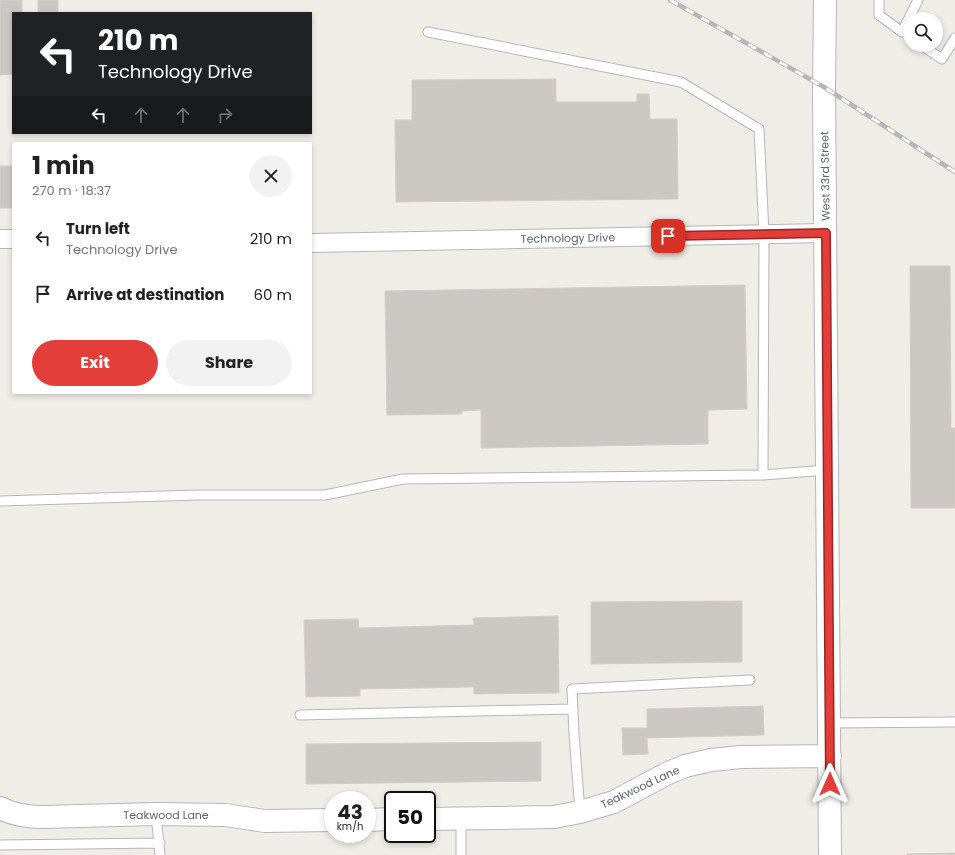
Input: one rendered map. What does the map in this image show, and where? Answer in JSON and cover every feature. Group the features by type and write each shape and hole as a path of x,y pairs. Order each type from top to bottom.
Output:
{"main road":[{"name":"West 33rd Street","path":"825,0 830,855"},
{"name":"Teakwood Lane","path":"436,819 554,817 580,812 614,802 666,774 685,766 704,762 741,758 830,756"},
{"name":"Teakwood Lane","path":"0,808 9,813 31,817 156,814 225,815 265,821 324,820"}],"street":[{"name":"Technology Drive","path":"312,243 826,233"},
{"path":"0,239 12,240"}],"lane":[{"path":"879,0 879,15 902,32 918,0"},
{"path":"428,32 681,82 759,129 764,234 763,475"},
{"path":"933,52 942,58 955,38"},
{"path":"0,501 198,495 325,494 403,479 763,475 827,470"},
{"path":"580,812 572,709 572,689 750,680"},
{"path":"300,715 572,709"},
{"path":"829,723 955,722"},
{"path":"156,814 160,855"},
{"path":"461,818 461,855"},
{"path":"0,845 160,843"}],"building":[{"path":"0,0 22,0 22,12 12,12 12,74 0,75"},
{"path":"38,0 58,0 58,12 38,12"},
{"path":"556,79 556,102 637,102 637,94 649,94 650,119 677,119 678,199 396,202 395,120 412,120 412,80"},
{"path":"0,166 12,166 12,208 0,208"},
{"path":"910,266 950,266 951,428 955,428 955,508 911,508"},
{"path":"745,285 747,409 708,410 708,444 481,448 481,410 462,411 462,414 387,415 385,291"},
{"path":"742,601 742,662 591,664 591,602"},
{"path":"558,616 559,693 474,694 474,687 360,689 360,696 306,697 304,620 358,619 359,628 474,625 473,618"},
{"path":"763,706 764,735 647,738 648,754 623,755 622,728 647,728 647,709"},
{"path":"541,742 541,781 306,784 306,744"},
{"path":"955,853 955,855 907,855 907,854"}],"railway":[{"path":"670,0 824,87 955,172"}],"route":[{"path":"668,236 826,233 830,784"}]}
